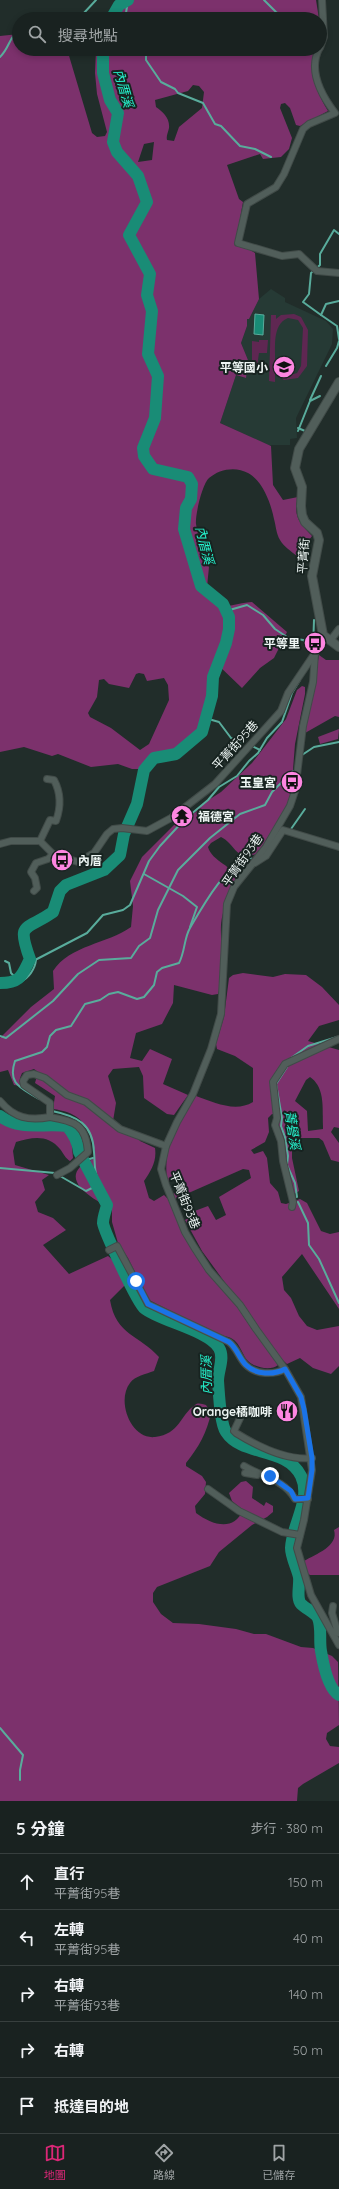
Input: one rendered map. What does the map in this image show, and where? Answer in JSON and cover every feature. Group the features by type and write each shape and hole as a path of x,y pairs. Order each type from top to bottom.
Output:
{"street":[{"path":"322,0 323,12"},
{"path":"317,56 315,63 321,93 335,113 308,124 303,129 284,174 276,187 246,204 238,243 282,256 299,254 317,271 339,273"},
{"name":"平菁街","path":"323,635 312,576 319,540 317,533 305,522 302,515 302,487 296,474 295,463 303,441 339,382"},
{"path":"330,641 339,629"},
{"path":"323,635 339,647"},
{"name":"平菁街95巷","path":"53,854 78,862 94,853 107,834 113,829 122,828 147,831 171,818 215,784 281,711 288,693 316,653 323,635"},
{"name":"平菁街93巷","path":"316,653 313,682 302,726 295,791 290,806 266,847 255,863 234,887 227,904 221,1014 211,1049 193,1094 177,1122 166,1146 161,1169 185,1232 209,1270 240,1305 285,1369 301,1397 312,1458 312,1470 308,1498 297,1548 306,1580 317,1606 339,1645"},
{"path":"40,841 50,820 56,821 59,813 58,789 54,780 47,779"},
{"path":"255,863 266,856 283,830 339,848"},
{"path":"0,844 40,841 53,854 48,859 36,863 32,872 37,888 34,891"},
{"path":"292,1207 293,1202 283,1161 281,1141 275,1125 277,1118 272,1089 277,1073 285,1064 339,1039"},
{"path":"50,1116 50,1103 24,1085 22,1081 27,1075 34,1074 45,1078 67,1095 86,1102 120,1129 166,1146"},
{"path":"0,1101 16,1116 35,1120 50,1116 72,1122 80,1127 88,1147 88,1152 70,1168 57,1175"},
{"path":"109,1250 117,1246 148,1304 229,1342 236,1347 247,1366 267,1373 277,1374 285,1369"},
{"path":"242,1414 234,1431 253,1444 297,1460 312,1458"},
{"path":"244,1466 259,1475"},
{"path":"245,1473 270,1476 291,1491 295,1499 308,1498"},
{"path":"208,1489 239,1511 282,1532 300,1535"},
{"path":"332,1632 338,1633 332,1613 333,1606"}],"shaded area":[{"path":"117,0 316,0 318,12 109,12"},
{"path":"12,35 12,56 69,56 92,133 97,137 105,136 107,132 97,94 95,73 96,56 313,56 313,73 317,89 328,111 300,126 296,125 290,108 285,103 281,104 280,108 292,138 289,149 281,157 263,159 260,154 227,165 239,199 243,202 236,241 255,253 259,299 249,319 247,319 247,326 241,343 248,360 246,378 236,375 220,423 271,446 273,485 283,500 298,497 296,510 298,519 312,536 297,556 286,547 277,532 273,513 266,493 258,481 248,473 233,469 218,472 206,481 196,520 198,533 208,556 209,566 207,588 209,598 212,602 216,605 225,606 252,602 287,632 274,658 260,668 242,688 216,663 200,728 175,751 152,757 139,769 132,769 118,764 91,767 58,754 52,756 24,747 0,752 0,36","holes":["193,85 199,86 204,92 202,108 179,127 174,141 167,140 169,124 167,118 156,107 155,100 188,91","154,142 152,160 138,162 144,144","136,674 144,674 147,681 164,678 168,685 169,700 149,744 140,750 111,728 90,717 88,713 97,697 99,680 104,679 109,684 129,688"]},
{"name":"平等國小","path":"271,289 285,298 285,302 326,321 333,329 332,344 296,418 297,438 290,439 290,445 268,445 220,423 236,375 245,378 248,360 241,343 247,326 247,319 249,319 259,299"},
{"path":"255,314 264,315 263,335 254,334"},
{"path":"294,314 301,317 308,330 307,366 298,378 284,380 275,373 275,382 269,381 271,315 276,315 276,319 281,315","holes":["288,318 298,320 303,328 301,366 297,373 287,376 277,369 275,364 277,332 279,326"]},
{"path":"259,340 268,340 267,353 259,353 256,373 247,372 248,360 252,360 252,341 259,342"},
{"path":"319,655 326,660 339,660 339,717 335,716 305,733"},
{"path":"302,686 305,687 305,694 295,744 291,795 284,812 257,854 249,856 239,854 226,840 221,837 211,843 208,847 214,856 232,871 237,881 223,913 221,925 222,977 218,994 212,995 174,985 173,1003 162,1024 136,1033 130,1058 142,1061 150,1049 172,1059 163,1084 188,1095 174,1115 167,1114 144,1098 143,1076 139,1067 113,1069 108,1076 116,1103 113,1121 121,1128 133,1131 140,1141 155,1148 153,1166 144,1181 149,1198 154,1201 164,1195 170,1201 204,1266 239,1308 278,1365 271,1368 263,1368 248,1361 234,1340 226,1336 218,1335 149,1300 128,1258 118,1243 112,1222 112,1209 93,1198 80,1187 76,1180 76,1174 80,1167 93,1159 94,1150 90,1134 83,1122 78,1118 68,1112 53,1109 55,1096 35,1083 38,1072 34,1069 22,1073 20,1078 21,1086 14,1085 8,1070 0,1072 0,1038 31,1007 54,989 53,971 60,962 79,950 121,933 131,927 133,906 130,881 142,857 176,823 196,812 204,803 221,792 252,763 286,719 297,690"},
{"path":"339,729 338,739 320,744 318,737"},
{"path":"243,973 273,977 285,974 306,975 322,987 339,1005 339,1020 319,1026 308,1041 339,1050 339,1128 334,1127 331,1132 339,1143 339,1162 331,1160 323,1141 319,1138 292,1138 292,1158 299,1191 294,1194 290,1191 276,1114 272,1114 268,1118 269,1132 265,1142 251,1150 254,1154 263,1151 267,1158 270,1183 278,1192 281,1203 286,1204 300,1199 307,1203 321,1231 330,1234 339,1232 339,1309 302,1254 282,1277 284,1290 291,1298 299,1316 307,1326 317,1330 339,1326 339,1366 331,1374 313,1368 300,1358 287,1364 279,1357 202,1251 185,1220 193,1215 192,1212 208,1206 216,1220 226,1215 219,1197 251,1178 249,1170 243,1169 175,1199 173,1194 183,1187 182,1180 177,1178 167,1181 166,1168 169,1145 177,1126 196,1096 232,1107 239,1107 253,1102 253,1068 235,1056 217,1049 216,1044 224,1017 229,978 233,975","holes":["310,1077 315,1082 321,1093 323,1107 323,1129 308,1131 307,1111 295,1101 306,1080"]},
{"path":"0,1121 25,1127 67,1130 71,1136 73,1158 70,1161 55,1144 45,1139 34,1138 16,1142 13,1151 15,1165 49,1175 42,1180 45,1190 35,1202 38,1212 53,1218 66,1230 43,1245 69,1274 108,1256 119,1269 125,1285 110,1300 113,1312 123,1328 159,1357 154,1371 132,1381 126,1391 125,1409 133,1426 146,1436 155,1437 163,1435 175,1428 190,1409 196,1404 206,1405 211,1413 205,1433 199,1445 186,1463 186,1466 202,1476 206,1482 205,1494 195,1506 196,1513 209,1521 216,1523 228,1524 234,1521 239,1517 243,1510 232,1501 229,1493 241,1482 246,1481 253,1487 252,1498 264,1506 266,1502 273,1506 273,1512 252,1525 219,1552 210,1566 157,1587 153,1593 153,1602 161,1614 173,1623 199,1624 236,1629 254,1634 266,1634 301,1647 313,1648 332,1656 338,1662 339,1725 327,1733 326,1739 330,1746 339,1747 339,1763 298,1788 297,1801 0,1801"},
{"path":"339,1527 339,1575 310,1575 307,1573 304,1561 330,1545 335,1536 334,1530"}],"waterway":[{"path":"85,12 96,0"},
{"path":"126,12 128,0"},
{"name":"內厝溪","path":"115,12 119,5 128,0"},
{"path":"264,0 276,12"},
{"path":"0,57 6,50 12,38"},
{"name":"內厝溪","path":"0,983 12,982 17,980 23,974 30,959 26,947 24,932 30,925 53,912 60,891 66,885 104,870 120,855 124,834 137,804 144,770 154,758 176,754 202,732 212,696 213,677 226,643 229,629 229,617 223,604 201,586 184,529 186,508 191,499 192,484 188,477 153,469 144,456 143,448 155,418 158,376 148,354 152,311 147,295 150,274 129,235 147,202 138,176 117,152 113,142 118,113 110,100 103,73 103,56"},
{"path":"146,56 146,60 161,82 175,89 178,93 203,103 215,124 221,126 240,146 255,149 271,157"},
{"path":"321,315 303,302 309,294 311,273 320,265 320,254 334,230 339,234"},
{"path":"339,301 326,304 321,315 337,326 339,339"},
{"path":"326,366 337,348 339,341"},
{"path":"310,400 321,376"},
{"path":"298,431 310,401 320,396"},
{"path":"298,428 305,431"},
{"path":"226,611 247,605 263,615 275,629 287,637 303,640 314,646"},
{"path":"313,649 314,620"},
{"path":"37,959 87,933 103,915 123,910 130,905 149,861 160,846 184,820 208,800 219,787 237,776 249,761 258,753 267,738 282,722 292,693 300,680"},
{"path":"205,718 219,722 231,738 242,743"},
{"path":"302,755 314,747 339,742"},
{"path":"252,746 260,750"},
{"path":"0,1036 6,1038 53,1001 78,974 99,960 131,958 139,946 150,938 158,910 178,870 210,838 240,814 265,805 272,792 293,771"},
{"path":"291,829 305,809"},
{"path":"39,1099 22,1088 15,1081 13,1076 15,1061 42,1052 47,1047 50,1036 56,1030 71,1026 85,1004 100,1000 109,994 118,992 137,999 144,997 154,985 157,972 162,968 179,963 188,932 208,898 224,876 233,867 242,861 251,858"},
{"path":"144,874 183,896 197,907 190,927"},
{"name":"內厝溪","path":"5,961 9,963 11,973 20,982 29,976 34,967 36,960 30,959"},
{"name":"菁礐溪","path":"291,1058 308,1046 337,1037"},
{"name":"菁礐溪","path":"287,1067 276,1084 282,1118 281,1126 285,1137 288,1156 287,1165 295,1183 297,1197"},
{"path":"52,1111 76,1119 87,1128 91,1134 93,1142 97,1177"},
{"name":"內厝溪","path":"0,1116 8,1121 24,1125 67,1126 72,1132 78,1145 79,1152 107,1205 103,1221 105,1229 141,1304 151,1313 205,1336 219,1348 221,1352 218,1377 219,1400 222,1422 226,1432 233,1440 242,1445 275,1455 285,1460 294,1467 301,1476 304,1485 303,1503 292,1539 291,1548 299,1577 298,1595 301,1604 318,1618 320,1626 321,1651 325,1669 329,1682 335,1692 339,1695"},
{"path":"83,1161 93,1158"},
{"path":"0,1168 55,1173"},
{"path":"60,1176 86,1191 96,1186 99,1182"},
{"name":"菁礐溪","path":"298,1202 308,1223 309,1245 319,1259 339,1303"},
{"path":"0,1728 23,1755 20,1780"}],"place":[{"name":"平等國小","path":"284,367"},
{"name":"平等里","path":"315,643"},
{"name":"玉皇宮","path":"292,782"},
{"name":"福德宮","path":"182,816"},
{"name":"內厝","path":"62,860"},
{"name":"Orange橘咖啡","path":"287,1411"}],"route":[{"path":"136,1281 148,1304 229,1342 236,1347 247,1366 262,1372 277,1374 285,1369 301,1397 304,1409 312,1458 308,1498 295,1499 291,1491 270,1476"}]}
